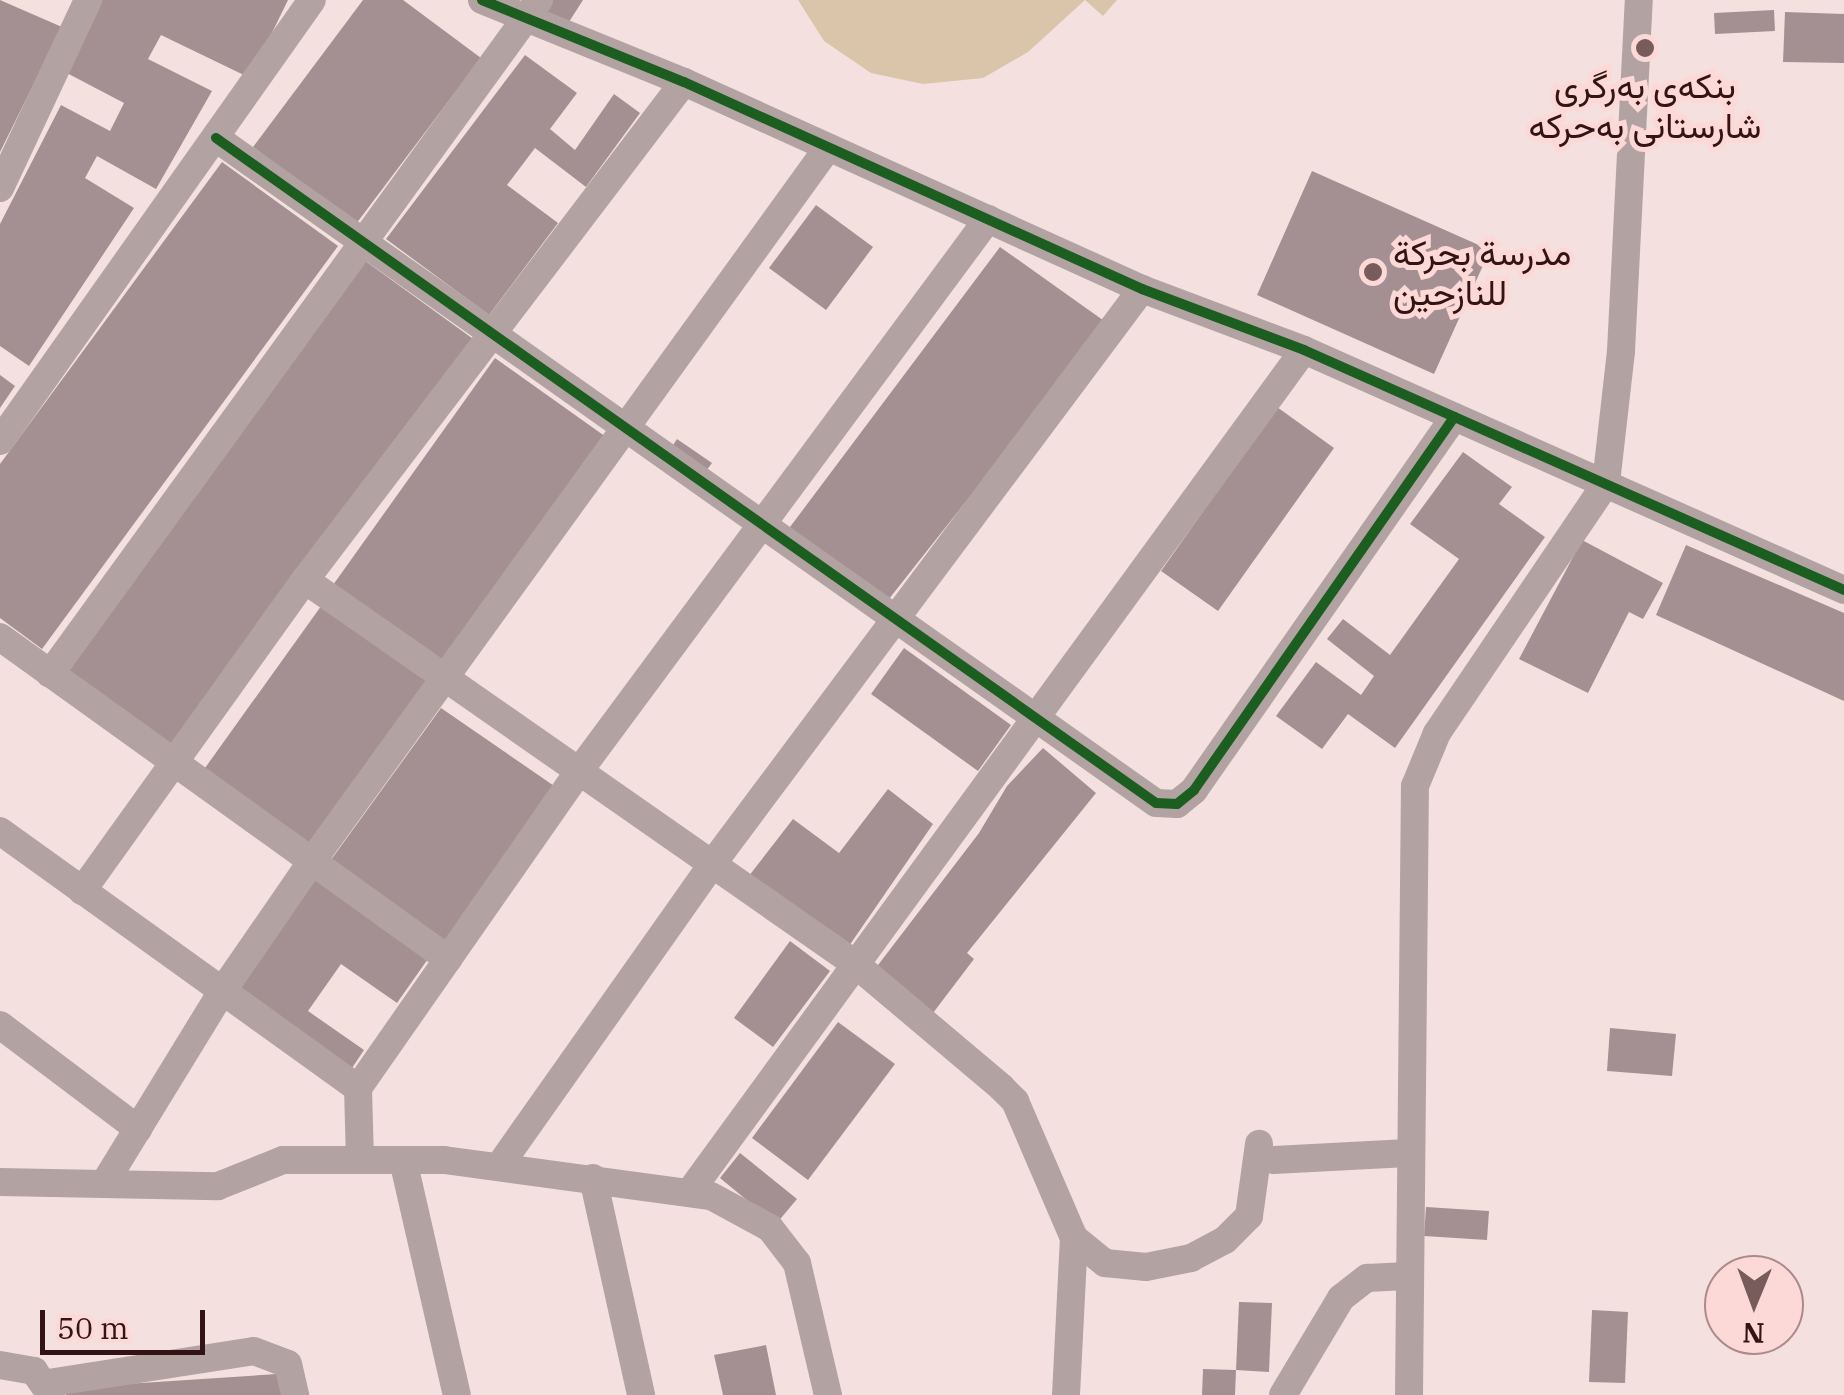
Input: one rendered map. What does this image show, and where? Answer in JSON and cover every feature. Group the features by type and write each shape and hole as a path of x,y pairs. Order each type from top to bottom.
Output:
{"street":[{"path":"0,188 88,0"},
{"path":"0,442 312,0"},
{"path":"482,0 533,10 827,149 1142,289 1304,350 1844,590"},
{"path":"1409,1395 1408,1154 1416,1016 1414,804 1420,767 1606,483 1620,351 1639,0"},
{"path":"50,674 362,239 533,10"},
{"path":"82,891 305,580 684,82"},
{"path":"216,138 1156,803 1177,804 1194,790 1454,417"},
{"path":"107,1179 223,990 310,864 827,149"},
{"path":"360,1160 358,1088 577,774 988,219"},
{"path":"500,1165 710,866 1142,289"},
{"path":"689,1193 854,964 1039,720 1304,350"},
{"path":"305,580 442,680 854,964 1015,1101 1074,1238 1066,1395"},
{"path":"0,637 171,765 448,958"},
{"path":"0,832 358,1088"},
{"path":"3,1034 138,1129"},
{"path":"1074,1238 1105,1263 1146,1267 1191,1258 1250,1216 1266,1152 1408,1154"},
{"path":"0,1182 107,1179 218,1186 283,1160 403,1160 500,1165 689,1193 752,1214 785,1244 806,1283 828,1395"},
{"path":"403,1160 457,1395"},
{"path":"593,1178 640,1395"},
{"path":"1283,1395 1341,1298 1367,1278 1408,1276"},
{"path":"0,1364 34,1372 50,1389 254,1352 288,1364 296,1395"}],"shaded area":[{"path":"798,0 1085,0 1028,52 983,78 923,84 871,73 824,41"},
{"path":"1085,0 1117,0 1103,16"}],"building":[{"path":"0,0 62,27 0,152"},
{"path":"96,0 288,0 250,78 161,35 148,59 212,91 156,189 97,156 85,178 134,208 29,366 0,346 0,224 61,105 110,131 124,103 63,71"},
{"path":"363,0 403,0 481,58 356,224 253,147"},
{"path":"551,0 583,0 567,25 544,10"},
{"path":"1774,10 1775,31 1715,34 1714,13"},
{"path":"1785,12 1844,14 1844,63 1783,62"},
{"path":"525,55 577,93 550,129 575,150 614,94 640,113 586,187 535,148 507,185 558,223 489,315 386,239"},
{"path":"222,162 338,246 42,649 0,618 0,464"},
{"name":"مدرسة بحركة للنازحين","path":"1312,171 1490,250 1434,374 1257,295"},
{"path":"816,205 873,247 826,310 769,268"},
{"path":"1000,247 1107,323 885,604 787,531"},
{"path":"364,260 476,341 176,750 63,669"},
{"path":"495,358 606,437 440,671 328,592"},
{"path":"0,375 15,386 0,408"},
{"path":"1277,407 1334,448 1218,611 1161,571"},
{"path":"677,439 712,463 700,479 666,456"},
{"path":"1463,452 1512,487 1499,504 1545,537 1395,748 1348,714 1322,749 1276,716 1316,662 1361,695 1374,676 1327,639 1343,619 1390,655 1459,559 1410,524"},
{"path":"1582,540 1663,583 1643,619 1629,612 1588,693 1519,659"},
{"path":"1686,545 1844,613 1844,701 1656,615"},
{"path":"324,602 436,682 314,854 200,775"},
{"path":"904,648 1011,725 978,771 871,694"},
{"path":"441,708 560,790 446,945 328,864"},
{"path":"1043,748 1096,793 967,953 974,959 933,1013 875,969 979,833 1007,786"},
{"path":"888,789 933,824 849,946 745,881 793,819 839,853"},
{"path":"317,877 430,956 397,1003 341,964 308,1011 364,1050 348,1074 235,995"},
{"path":"790,941 830,971 773,1047 734,1018"},
{"path":"838,1022 895,1064 808,1180 752,1138"},
{"path":"1610,1028 1676,1034 1672,1076 1607,1071"},
{"path":"740,1153 797,1199 776,1224 720,1178"},
{"path":"1426,1207 1489,1211 1487,1240 1424,1236"},
{"path":"1239,1302 1272,1303 1269,1372 1236,1370"},
{"path":"1592,1310 1628,1312 1625,1383 1589,1382"},
{"path":"766,1345 776,1395 723,1395 714,1355"},
{"path":"1203,1369 1236,1370 1235,1395 1202,1395"},
{"path":"277,1374 282,1395 66,1395 64,1388"}],"cycle path":[{"path":"482,0 684,82 1142,289 1304,350 1844,590"},
{"path":"216,138 1156,803 1177,804 1194,790 1454,417"}],"place":[{"name":"بنکەی بەرگری شارستانی بەحرکە","path":"1645,48"},
{"name":"مدرسة بحركة للنازحين","path":"1373,272"}]}
